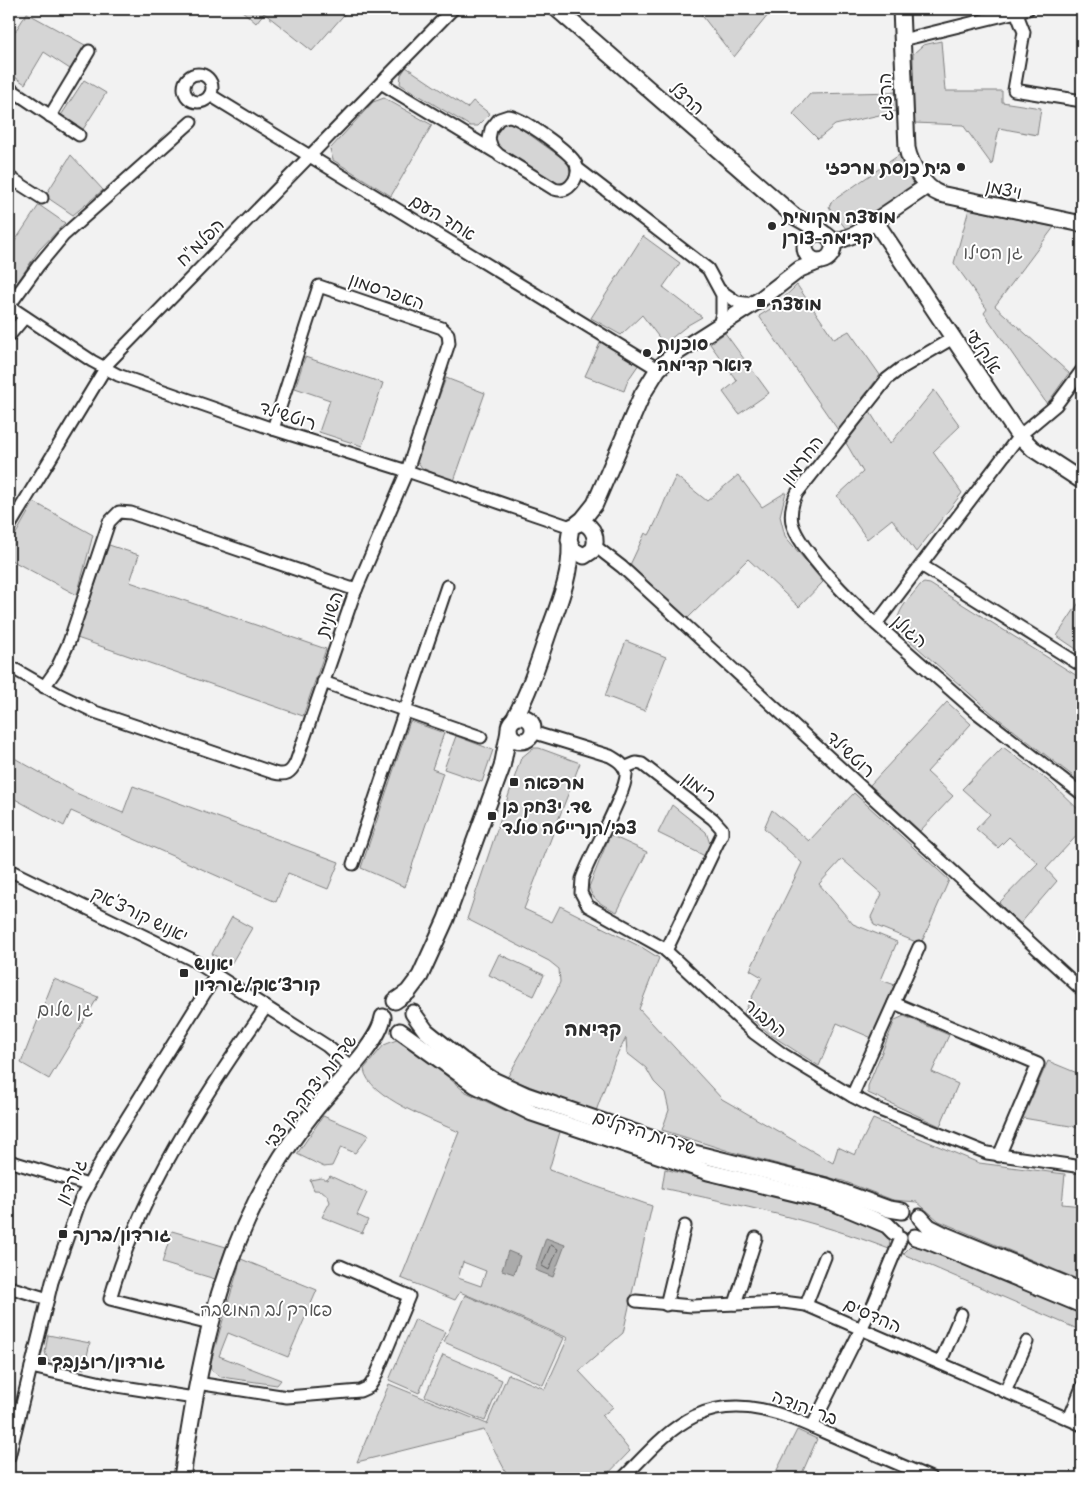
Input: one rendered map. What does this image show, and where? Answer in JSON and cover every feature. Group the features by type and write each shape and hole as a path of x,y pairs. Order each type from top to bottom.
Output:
{"street":[{"path":"435,9 449,13"},
{"name":"הרצל","path":"557,9 794,216 827,238"},
{"name":"הרצוג","path":"901,9 906,148 911,161 925,183"},
{"path":"902,40 1020,10 1024,32 1014,90 1082,101"},
{"name":"הפלמ\"ח","path":"9,527 104,368 119,350 449,13"},
{"path":"50,116 89,51"},
{"path":"381,83 554,189 561,190 580,182 597,184"},
{"path":"9,88 79,135"},
{"name":"אחד העם","path":"210,95 658,369"},
{"path":"466,135 479,136 504,117 518,118 574,160 577,168 576,177 570,187"},
{"path":"9,306 63,236 191,122"},
{"path":"493,126 490,142 499,155"},
{"path":"577,168 702,262 713,275 721,292 723,309 719,326"},
{"path":"9,177 42,198"},
{"path":"798,270 803,262 804,246 811,234 827,238 850,237 875,221 925,183"},
{"name":"ויצמן","path":"925,183 940,194 1082,224"},
{"name":"הרצל","path":"794,216 803,234 804,246"},
{"name":"אלקלעי","path":"875,221 1020,436 1033,449 1082,481"},
{"path":"422,972 408,992 386,1008 383,1017 387,1026 397,1031 410,1026 415,994 422,972 457,892 502,767 509,724 515,717 530,687 564,588 570,564 569,537 574,525 583,519 594,504 642,395 658,369 673,355 753,304 798,270 831,254 827,238"},
{"path":"804,246 811,259 820,261"},
{"name":"האפרסמון","path":"273,429 319,286 442,328 448,334 449,343 407,471"},
{"path":"721,292 736,302 753,304"},
{"name":"רוטשילד","path":"9,306 104,368 273,429 574,525"},
{"path":"9,336 25,316"},
{"name":"החרמון","path":"876,624 839,588 799,537 791,517 793,503 797,493 887,379 900,369 953,338"},
{"name":"הגולן","path":"1082,370 1056,405 1020,436 876,624 976,712 1082,794"},
{"name":"השונית","path":"44,687 112,718 274,773 284,774 290,772 296,762 356,590 407,471"},
{"path":"564,588 591,551 593,530 591,523 594,504"},
{"path":"9,666 44,687 56,670 69,642 113,516 119,512 131,512 356,590"},
{"path":"574,525 586,524 593,530"},
{"path":"570,545 576,553 591,551"},
{"name":"רוטשילד","path":"591,551 619,565 1082,990"},
{"path":"921,565 1082,666"},
{"path":"354,864 447,586"},
{"path":"323,682 481,737"},
{"path":"502,767 530,732 530,687"},
{"path":"515,717 524,716 530,732"},
{"path":"508,731 516,740 530,732 610,756 624,768"},
{"name":"רימון","path":"624,768 636,763 642,764 722,829 722,834 666,951"},
{"name":"התבור","path":"624,768 625,782 583,874 581,893 585,902 593,910 648,938 666,951 754,1033 784,1055 852,1096 972,1148 999,1156 1082,1167"},
{"name":"יאנוש קורצ'אק","path":"9,870 175,950 327,1046 351,1067"},
{"path":"852,1096 918,948"},
{"name":"גורדון","path":"9,1457 48,1299 67,1233 88,1185 216,975"},
{"path":"395,1001 407,1003 413,1012"},
{"path":"894,1003 1038,1064 999,1156"},
{"path":"210,1324 110,1298 125,1250 153,1189 212,1088 266,1007"},
{"name":"שדרות הדקלים","path":"413,1012 426,1032 472,1067 503,1085 537,1100 694,1153 816,1183 889,1209 913,1211 929,1227 946,1236 1082,1291"},
{"name":"שדרות יצחק בן צבי","path":"182,1478 195,1390 210,1324 232,1255 261,1193 301,1128 373,1040 380,1030 383,1017"},
{"name":"שדרות הדקלים","path":"397,1031 475,1085 532,1113 699,1169 827,1201 887,1225 904,1236 928,1241 1082,1305"},
{"name":"שדרות יצחק בן צבי","path":"373,1040 383,1034 397,1031"},
{"path":"9,1161 88,1185"},
{"path":"902,1211 894,1219 904,1236"},
{"path":"812,1427 904,1236 922,1228 920,1217"},
{"path":"666,1304 685,1226"},
{"path":"735,1304 756,1238"},
{"path":"806,1305 825,1257"},
{"path":"31,1367 111,1385 287,1397 360,1391 369,1387 375,1378 409,1296 340,1266"},
{"path":"9,1287 48,1299"},
{"name":"ההדסים","path":"636,1302 666,1304 783,1302 806,1305 1082,1425"},
{"path":"940,1363 961,1314"},
{"path":"1006,1392 1027,1342"},
{"path":"1069,1419 1082,1387"},
{"name":"בר יהודה","path":"624,1478 679,1425 709,1411 724,1407 754,1407 787,1416 931,1478"}],"green space":[{"path":"240,9 349,9 312,51 264,13 256,23"},
{"path":"697,9 773,9 734,57"},
{"path":"27,13 85,45 70,69 44,52 25,84 9,73 9,41"},
{"path":"941,41 945,91 1002,91 1002,102 1041,108 1037,135 999,128 992,165 963,125 914,123 913,54 923,45"},
{"path":"406,67 467,108 473,101 490,114 478,126 470,126 400,84 401,75"},
{"path":"84,80 106,93 82,131 60,117"},
{"path":"897,92 897,111 835,125 818,139 793,114 810,94"},
{"path":"384,98 432,125 391,196 333,160 330,149 373,102"},
{"path":"512,122 569,163 570,176 564,184 554,184 497,146 496,137 498,130 503,124"},
{"path":"902,153 924,186 850,234 829,207 831,202"},
{"path":"71,155 103,190 73,215 45,196"},
{"path":"39,205 65,223 39,250 9,295 9,250"},
{"name":"גן הסילו","path":"969,209 1054,227 995,306 1069,373 1047,404 984,313 987,309 954,263"},
{"path":"643,236 680,263 663,287 702,317 688,325 664,344 642,315 621,335 591,318"},
{"path":"797,285 834,339 849,331 880,375 838,430 759,316 775,306"},
{"path":"725,333 769,393 739,414 723,392 737,381 710,344"},
{"path":"601,341 639,364 628,380 624,391 585,376"},
{"path":"305,357 383,383 362,446 319,432 330,400 295,388"},
{"path":"446,378 485,393 454,481 422,468 416,459"},
{"path":"934,390 960,426 933,452 962,493 916,552 892,519 867,539 837,496 863,472 846,443 870,412 890,444"},
{"path":"738,475 762,507 786,492 780,516 785,536 823,582 799,607 748,559 688,618 630,565 645,533 649,535 653,528 676,476 707,501"},
{"path":"34,502 93,535 77,595 9,559 9,546"},
{"path":"109,545 139,555 130,582 326,649 303,716 77,638"},
{"path":"924,583 930,584 1082,679 1082,783 995,716 901,633 898,626 899,614 911,596"},
{"path":"1082,598 1082,653 1057,636"},
{"path":"626,641 666,657 645,711 605,696"},
{"path":"947,702 971,724 927,772 953,796 920,831 870,785"},
{"path":"410,721 444,733 432,769 443,773 405,887 361,868"},
{"path":"456,736 493,750 482,782 444,769"},
{"path":"1003,747 1051,783 1082,813 1082,830 1046,869 1057,881 1020,924 999,903 1038,863 1009,837 998,848 976,829 990,814 962,789"},
{"path":"533,748 539,748 580,763 524,909 552,922 560,906 659,958 639,1009 722,1099 833,1163 838,1147 855,1155 873,1119 979,1163 1065,1174 1062,1204 1082,1206 1082,1281 939,1221 917,1202 893,1200 843,1181 732,1152 662,1130 669,1110 665,1093 654,1082 646,1068 627,1053 626,1038 615,1059 596,1111 507,1078 556,992 560,982 559,969 549,961 467,919 521,758"},
{"path":"9,755 76,793 123,813 133,786 339,862 328,889 288,873 276,902 71,811 64,826 9,796"},
{"path":"854,793 949,880 921,944 874,925 871,917 882,894 842,859 819,884 853,924 897,942 881,980 895,985 872,1038 837,1023 819,1066 771,1035 744,1013 762,977 750,970 802,863 764,828 772,810 809,841"},
{"path":"672,805 706,832 710,844 705,856 658,833"},
{"path":"610,835 647,852 617,912 596,899 589,887"},
{"path":"232,917 252,928 231,964 212,954"},
{"path":"499,954 544,975 534,996 489,975"},
{"name":"גן שלום","path":"54,979 98,997 49,1079 21,1063"},
{"path":"904,1016 949,1035 932,1072 958,1084 940,1126 868,1093 868,1086 895,1020"},
{"path":"399,1039 405,1040 464,1091 504,1110 560,1132 549,1170 652,1206 623,1333 579,1371 613,1407 602,1416 630,1451 604,1478 577,1478 571,1473 566,1478 509,1478 484,1430 357,1462 389,1384 487,1424 508,1374 545,1389 568,1338 460,1292 455,1300 401,1278 459,1132 390,1099 368,1079 364,1069 384,1045","holes":["463,1262 486,1271 481,1286 458,1278"]},
{"path":"1048,1061 1082,1075 1082,1128 1023,1118"},
{"path":"323,1116 369,1135 355,1153 341,1147 332,1166 324,1167 297,1154"},
{"path":"665,1169 716,1183 818,1205 880,1228 890,1238 889,1249 805,1221 662,1188"},
{"path":"330,1176 367,1193 357,1215 368,1220 362,1233 322,1217 330,1202 328,1196 324,1193 314,1190 310,1180 321,1178 327,1180"},
{"path":"172,1231 226,1247 215,1279 162,1263"},
{"path":"912,1245 923,1247 1082,1314 1082,1331 903,1254"},
{"name":"פארק לב המושבה","path":"241,1259 317,1290 288,1357 228,1333 219,1356 281,1380 277,1385 221,1377 211,1370 210,1364"},
{"path":"465,1295 564,1338 543,1385 444,1342"},
{"path":"415,1319 445,1332 419,1393 389,1380"},
{"path":"48,1335 90,1343 84,1369 48,1361 45,1352"},
{"path":"443,1355 502,1380 485,1421 425,1396"},
{"path":"797,1430 817,1439 800,1478 773,1478"}],"water":[{"path":"546,1238 565,1245 553,1277 535,1270"},
{"path":"508,1251 520,1256 514,1274 502,1270"}],"place":[{"name":"בית כנסת מרכזי","path":"961,167"},
{"name":"מועצה מקומית קדימה-צורן","path":"772,226"},
{"name":"מועצה","path":"761,303"},
{"name":"סוכנות דואר קדימה","path":"647,353"},
{"name":"מרפאה","path":"514,782"},
{"name":"שד. יצחק בן צבי/הנרייטה סולד","path":"492,816"},
{"name":"יאנוש קורצ׳אק/גורדון","path":"184,973"},
{"name":"גורדון/ברנר","path":"63,1234"},
{"name":"גורדון/רוזנבך","path":"42,1361"}],"district":[{"name":"קדימה","path":"593,1028"}]}
